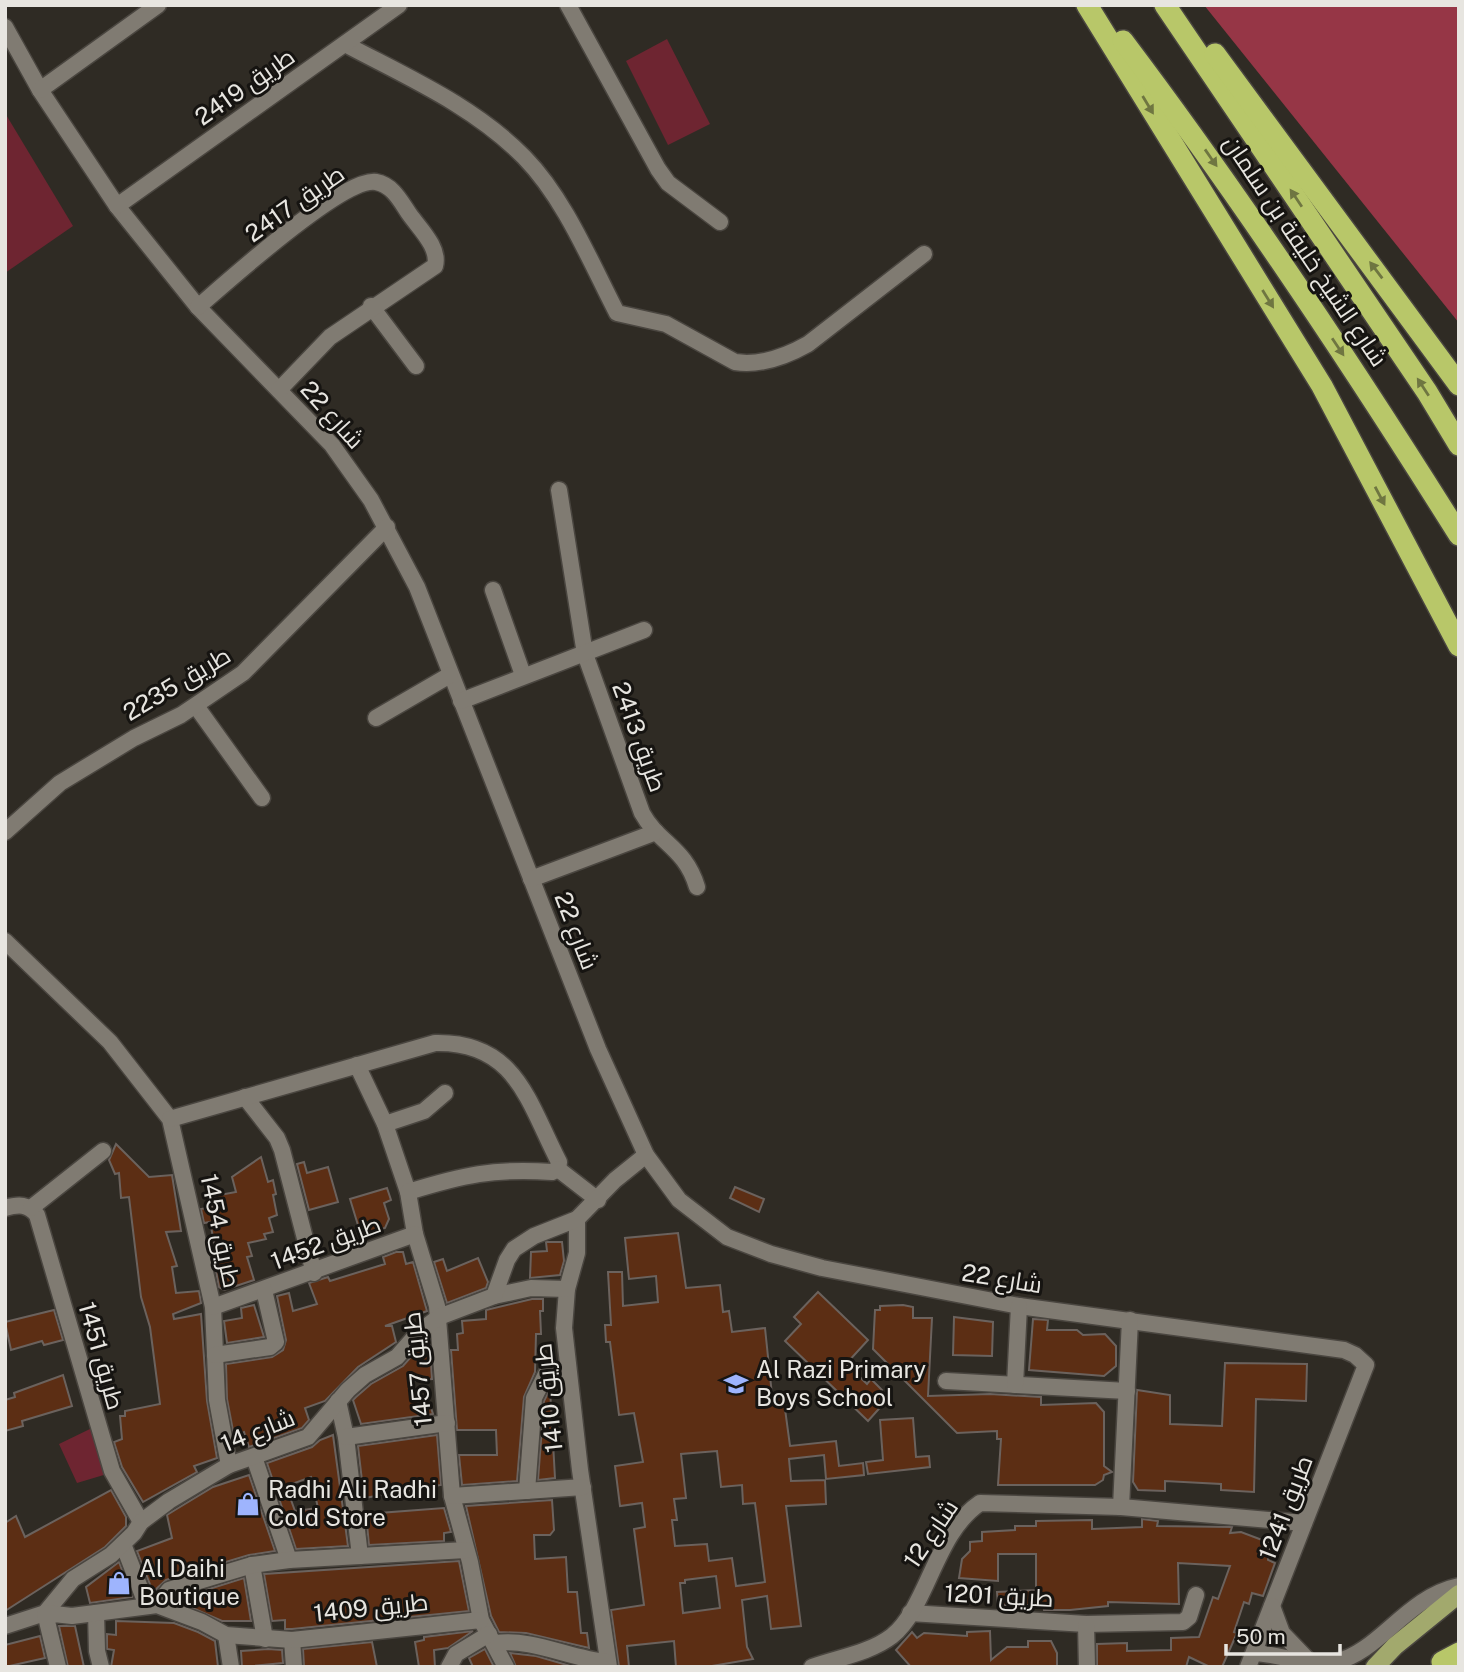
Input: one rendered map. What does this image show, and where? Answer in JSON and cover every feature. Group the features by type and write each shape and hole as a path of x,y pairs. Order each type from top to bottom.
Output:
{"highway":[{"path":"1087,5 1322,386 1459,646"},
{"name":"شارع الشيخ خليفة بن سلمان","path":"1096,5 1215,164 1382,411 1459,535"},
{"name":"شارع الشيخ خليفة بن سلمان","path":"1165,5 1419,381 1459,445"},
{"path":"1177,5 1459,385"}],"main road":[{"path":"1375,1667 1395,1646 1459,1594"},
{"path":"1446,1661 1459,1646"}],"street":[{"path":"40,90 158,5"},
{"name":"طريق 2419","path":"117,206 399,5"},
{"path":"568,5 658,169 668,183 720,222"},
{"name":"شارع 22","path":"5,27 40,90 117,206 198,307 332,445 387,527 413,578 598,1049 646,1155 666,1185 694,1214 746,1246 822,1268 1019,1306 1344,1350 1366,1366"},
{"path":"345,44 458,104 494,128 526,159 567,219 617,313 666,324 734,362 747,364 771,360 808,344 924,254"},
{"name":"طريق 2417","path":"198,307 298,224 359,185 370,182 383,184 394,193 437,257 430,272 371,306 330,337 279,390"},
{"path":"371,306 416,366"},
{"name":"طريق 2413","path":"559,490 585,654 642,813 656,832 681,853 697,887"},
{"name":"طريق 2235","path":"5,832 69,777 196,706 268,651 387,527"},
{"path":"493,590 523,675"},
{"path":"461,701 644,630"},
{"path":"376,718 450,675"},
{"path":"196,706 262,798"},
{"path":"531,879 656,832"},
{"path":"5,941 110,1042 170,1119 435,1043 449,1043 493,1057 509,1068 520,1083 559,1162 558,1169"},
{"name":"طريق 1457","path":"357,1065 385,1124 408,1192 415,1234 439,1317 452,1496 489,1632 506,1667"},
{"path":"385,1124 424,1111 445,1093"},
{"path":"245,1097 277,1138 282,1150 314,1273"},
{"name":"طريق 1454","path":"170,1119 213,1307 217,1400 229,1465"},
{"path":"5,1208 27,1206 103,1151"},
{"path":"494,1296 506,1260 514,1249 534,1236 577,1219 615,1180 646,1155"},
{"path":"408,1192 477,1172 499,1169 552,1172 558,1169"},
{"path":"558,1169 598,1200"},
{"name":"طريق 1451","path":"27,1206 37,1215 112,1471 141,1522"},
{"name":"طريق 1410","path":"577,1219 577,1253 567,1289 564,1328 608,1664"},
{"name":"طريق 1452","path":"213,1307 314,1273 415,1234"},
{"name":"شارع 14","path":"45,1613 60,1592 123,1544 141,1522 229,1465 309,1437 338,1401 365,1375 397,1357 419,1332 439,1317 494,1296 531,1288 567,1289"},
{"name":"طريق 1454","path":"215,1355 270,1347 276,1342 264,1290"},
{"path":"1015,1385 1019,1306"},
{"path":"1121,1507 1130,1320"},
{"name":"طريق 1241","path":"1251,1660 1366,1366"},
{"path":"527,1491 536,1391 546,1374 568,1370"},
{"path":"946,1381 1126,1391"},
{"path":"338,1401 346,1437 360,1556"},
{"path":"346,1437 447,1423"},
{"path":"254,1457 289,1560"},
{"path":"452,1496 583,1487"},
{"name":"شارع 12","path":"812,1667 880,1644 894,1634 910,1613 928,1574 954,1531 969,1511 980,1503 1121,1507 1304,1522"},
{"path":"123,1544 152,1606 169,1590 253,1565 289,1560 466,1550"},
{"path":"253,1565 265,1639"},
{"path":"1251,1660 1328,1663 1348,1658 1421,1600 1459,1586"},
{"path":"60,1592 64,1605 72,1616"},
{"name":"طريق 1201","path":"910,1613 1086,1623 1183,1622 1189,1617 1196,1595"},
{"name":"طريق 1409","path":"45,1613 72,1616 152,1606 202,1622 226,1635 265,1639 489,1632 510,1641 608,1664"},
{"path":"1272,1606 1282,1633 1309,1661"},
{"path":"5,1626 45,1613 58,1667"},
{"path":"96,1613 97,1651 101,1667"},
{"name":"طريق 1201","path":"1086,1623 1087,1667"},
{"path":"449,1667 456,1654 489,1632"},
{"path":"226,1635 230,1667"},
{"path":"292,1640 294,1667"}],"shaded area":[{"path":"1204,5 1459,5 1459,323"},
{"path":"667,39 710,124 668,145 626,61"},
{"path":"5,113 73,226 5,273"},
{"path":"92,1428 107,1474 77,1483 59,1444"}],"building":[{"path":"116,1144 149,1177 172,1175 181,1231 166,1232 177,1266 172,1267 176,1293 199,1291 201,1303 173,1314 174,1319 201,1314 207,1401 217,1458 194,1466 197,1472 143,1502 122,1467 114,1442 122,1439 120,1416 125,1416 125,1411 160,1404 150,1327 141,1297 129,1197 121,1198 119,1173 115,1174 109,1160"},
{"path":"261,1157 268,1182 273,1180 276,1194 273,1195 277,1215 269,1218 273,1232 264,1234 266,1239 248,1243 252,1256 247,1257 254,1280 224,1290 219,1287 210,1222 204,1223 201,1209 216,1206 214,1196 236,1192 232,1177"},
{"path":"304,1162 307,1173 328,1167 338,1202 309,1210 297,1164"},
{"path":"735,1187 764,1199 759,1212 730,1198"},
{"path":"387,1188 391,1200 384,1203 389,1219 385,1228 361,1235 350,1199"},
{"path":"678,1233 686,1288 720,1285 723,1312 729,1311 732,1332 765,1328 772,1395 783,1394 790,1446 836,1441 839,1466 863,1463 864,1475 826,1479 824,1455 789,1459 791,1481 825,1480 826,1504 786,1506 801,1626 771,1629 767,1596 742,1600 747,1647 753,1659 706,1667 676,1667 674,1641 627,1646 629,1667 619,1667 611,1610 644,1605 634,1529 645,1527 642,1503 620,1506 615,1466 643,1462 634,1413 619,1415 610,1342 606,1342 605,1325 611,1325 608,1272 622,1272 623,1306 658,1302 656,1276 629,1279 625,1238","holes":["717,1451 721,1487 742,1485 743,1504 755,1503 765,1582 736,1586 732,1558 709,1561 707,1544 675,1546 672,1520 677,1520 674,1499 686,1498 681,1454","716,1576 720,1608 683,1613 680,1583"]},
{"path":"546,1242 562,1242 564,1261 560,1275 530,1278 531,1252 547,1251"},
{"path":"403,1252 406,1264 413,1262 427,1311 385,1326 392,1326 396,1342 358,1367 325,1401 305,1408 309,1420 302,1428 249,1447 244,1432 234,1436 227,1399 226,1364 272,1357 283,1350 286,1340 277,1296 289,1293 293,1311 317,1304 309,1283 328,1277 330,1281 385,1264 383,1257"},
{"path":"478,1258 488,1282 486,1288 447,1303 434,1262 443,1259 447,1271"},
{"path":"818,1292 868,1340 846,1364 867,1384 871,1379 882,1390 877,1395 885,1402 868,1421 785,1341 801,1324 794,1317"},
{"path":"543,1299 543,1311 540,1311 541,1334 536,1334 535,1372 524,1397 517,1481 462,1485 459,1455 497,1455 496,1430 457,1430 451,1350 458,1350 457,1334 463,1333 462,1321 486,1319 486,1310"},
{"path":"254,1305 264,1337 227,1343 224,1321 242,1318 241,1308"},
{"path":"880,1306 913,1307 913,1318 932,1318 928,1396 990,1394 1041,1397 1041,1405 1096,1403 1104,1412 1104,1466 1112,1472 1104,1475 1103,1480 1095,1485 998,1485 1001,1439 997,1439 997,1431 957,1433 873,1349 875,1310 880,1310"},
{"path":"54,1310 63,1340 44,1345 42,1341 11,1350 5,1322"},
{"path":"954,1317 993,1322 992,1356 953,1355"},
{"path":"1033,1319 1048,1320 1047,1330 1077,1330 1083,1335 1105,1334 1116,1346 1116,1366 1104,1376 1029,1370"},
{"path":"430,1349 432,1379 410,1381 421,1410 431,1408 433,1414 361,1424 353,1400 371,1384 403,1366 417,1350"},
{"path":"1225,1363 1307,1364 1306,1401 1256,1399 1254,1492 1221,1490 1221,1484 1165,1481 1165,1491 1138,1490 1133,1482 1137,1390 1170,1395 1170,1424 1222,1426"},
{"path":"63,1375 72,1406 22,1421 23,1426 5,1431 5,1400 15,1397 14,1393"},
{"path":"550,1389 555,1478 538,1480 544,1401"},
{"path":"913,1418 916,1457 929,1456 930,1467 868,1474 866,1462 883,1460 880,1420"},
{"path":"333,1435 348,1546 296,1549 267,1463 312,1447 320,1440","holes":["311,1477 318,1508 295,1511 286,1486"]},
{"path":"437,1435 441,1485 364,1498 358,1446"},
{"path":"249,1475 275,1551 249,1555 166,1580 153,1592 137,1551 172,1538 167,1515 213,1487"},
{"path":"111,1490 126,1517 126,1526 105,1547 5,1611 5,1523 16,1516 25,1537"},
{"path":"552,1500 554,1530 550,1535 534,1535 535,1559 566,1557 568,1592 577,1592 581,1633 587,1633 589,1648 526,1633 499,1632 491,1616 466,1506"},
{"path":"444,1508 451,1532 444,1533 444,1541 369,1545 366,1514"},
{"path":"1142,1519 1158,1521 1157,1526 1232,1527 1230,1533 1241,1532 1270,1543 1268,1560 1275,1563 1263,1596 1252,1593 1249,1604 1244,1602 1234,1632 1237,1633 1222,1667 1210,1667 1189,1657 1186,1667 1097,1667 1097,1644 1127,1643 1127,1651 1171,1650 1171,1638 1199,1637 1213,1597 1218,1599 1230,1566 1178,1563 1179,1604 1108,1602 1108,1606 1070,1610 1044,1610 1043,1605 998,1605 997,1592 1036,1590 1036,1554 998,1554 998,1581 959,1578 962,1559 970,1551 970,1542 982,1541 982,1532 1015,1530 1015,1526 1036,1526 1036,1521 1092,1520 1092,1529 1142,1527"},
{"path":"459,1561 469,1611 292,1629 285,1629 285,1620 272,1621 264,1574"},
{"path":"119,1562 132,1597 90,1603 86,1587"},
{"path":"244,1578 251,1621 222,1621 174,1600"},
{"path":"116,1621 174,1623 198,1632 215,1641 218,1667 111,1667 114,1650 107,1649 107,1634 116,1635"},
{"path":"59,1626 75,1626 84,1667 68,1667"},
{"path":"473,1631 448,1648 434,1650 435,1667 419,1667 415,1642 424,1640 424,1637"},
{"path":"990,1631 991,1660 1007,1647 1028,1647 1028,1641 1051,1641 1057,1653 1057,1667 911,1667 896,1650 912,1632 917,1638 924,1633 967,1636 967,1632"},
{"path":"40,1636 45,1658 5,1667 5,1645"},
{"path":"372,1642 377,1667 304,1667 303,1649"},
{"path":"485,1649 494,1667 473,1667 469,1658"},
{"path":"282,1650 283,1663 242,1667 241,1651"},
{"path":"510,1653 536,1656 574,1667 516,1667"}],"place":[{"name":"Al Razi Primary Boys School","path":"736,1384"},
{"name":"Radhi Ali Radhi Cold Store","path":"248,1504"},
{"name":"Al Daihi Boutique","path":"119,1583"}]}
